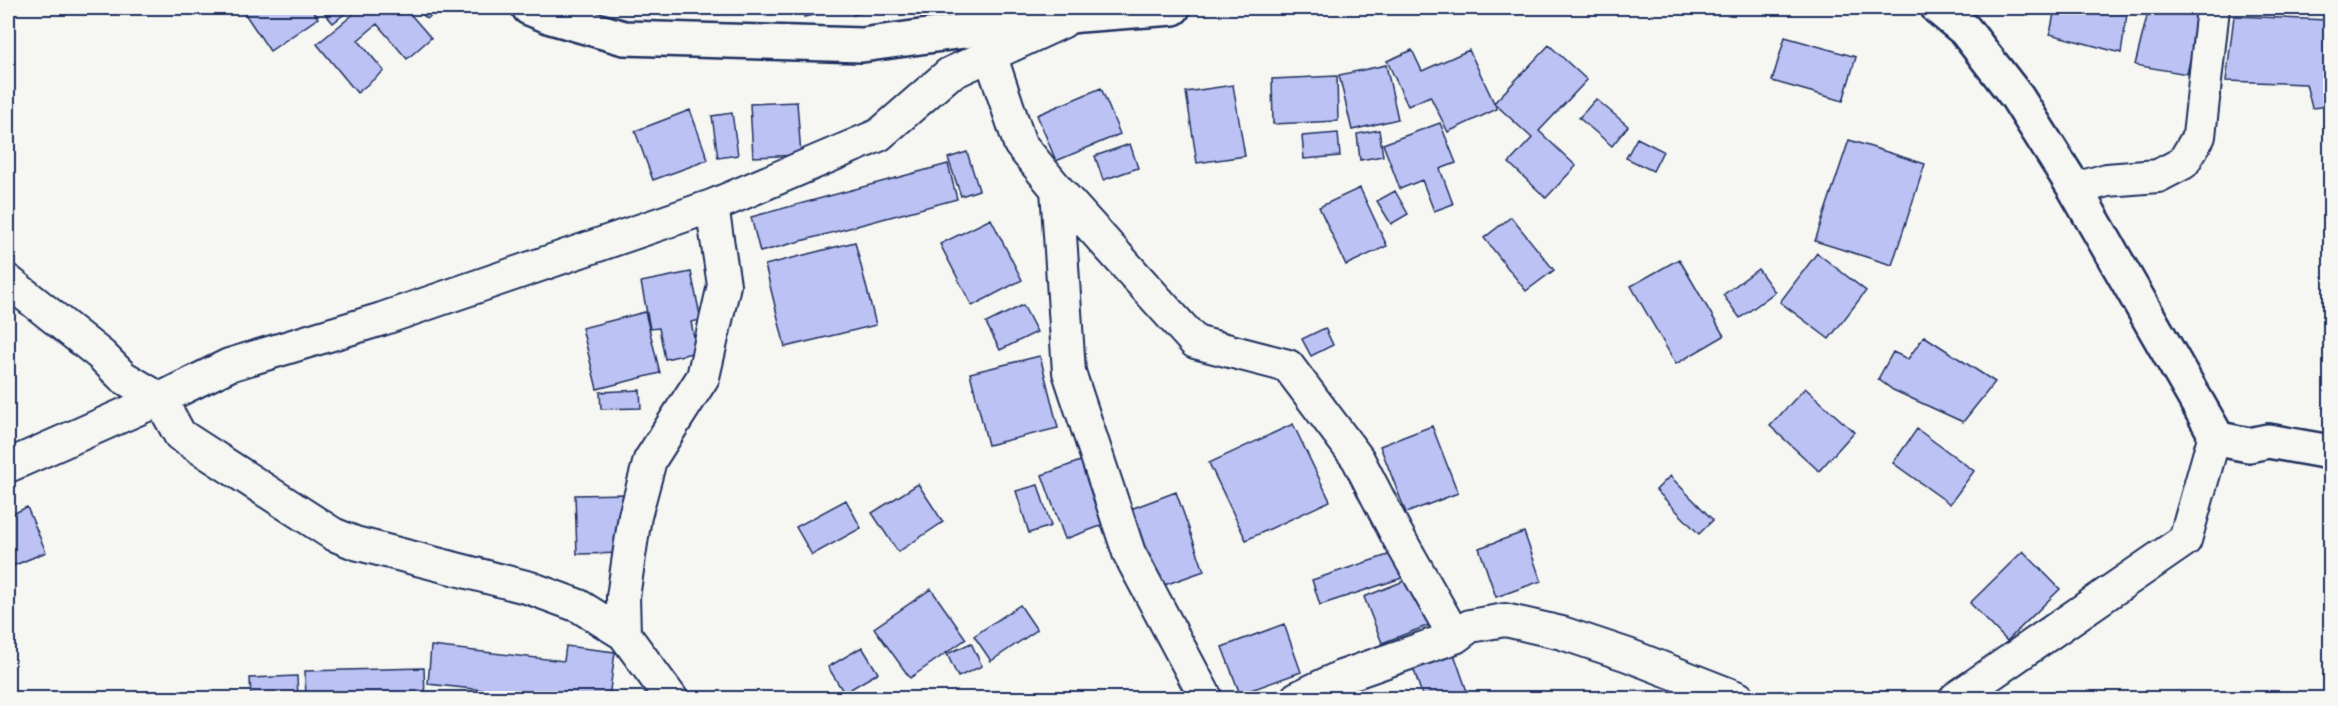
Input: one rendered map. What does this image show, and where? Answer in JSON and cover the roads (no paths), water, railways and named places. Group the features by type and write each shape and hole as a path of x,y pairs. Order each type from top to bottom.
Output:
{"main road":[{"path":"529,8 551,17 624,38 862,45 1080,15 1173,8"},
{"path":"1938,8 1964,19 2017,97 2075,189 2213,430 2214,438 2249,445 2268,441 2331,452"}],"street":[{"path":"2075,189 2107,180 2158,176 2183,163 2199,136 2213,8"},
{"path":"8,466 160,399 229,365 393,316 712,206 879,135 949,74 1080,15"},
{"path":"990,54 1020,144 1057,189 1196,342 1288,366 1358,459 1396,533 1455,637"},
{"path":"1057,189 1069,372 1129,553 1206,699"},
{"path":"624,634 623,597 635,516 650,460 703,377 724,285 712,206"},
{"path":"8,281 101,355 123,377 160,399 180,435 333,534 355,543 437,566 530,588 579,606 624,634 671,699"},
{"path":"1956,699 2185,540 2214,438"},
{"path":"1297,699 1341,677 1455,637 1470,626 1505,620 1562,633 1629,655 1738,699"}]}
